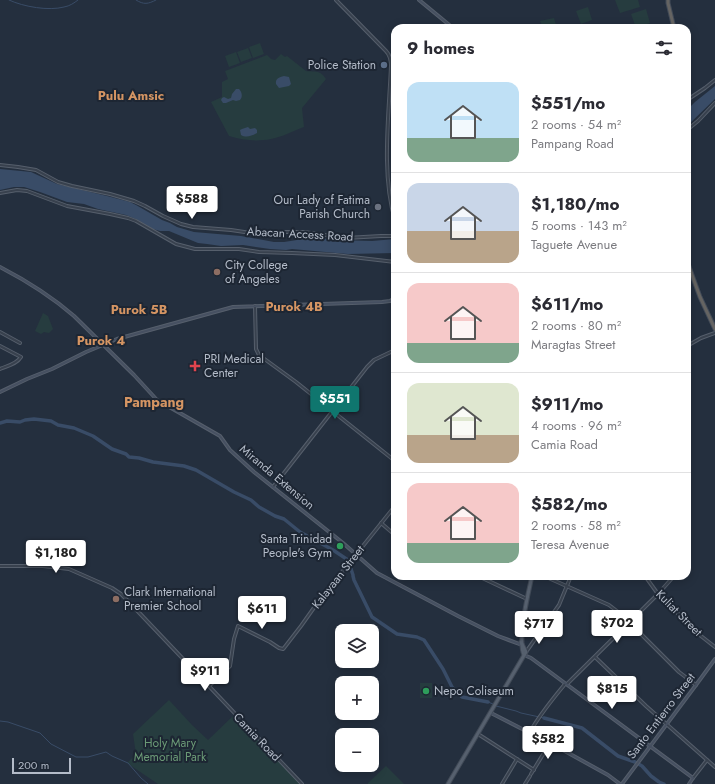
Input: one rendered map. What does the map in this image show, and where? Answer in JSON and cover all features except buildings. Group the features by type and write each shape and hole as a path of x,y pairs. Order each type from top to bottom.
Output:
{"highway":[{"path":"668,0 673,24"},
{"path":"691,272 700,297 715,329"}],"main road":[{"path":"419,0 448,24"},
{"name":"Miranda Extension","path":"0,267 20,277 54,299 104,345 157,400 220,436 230,450 254,472 343,542 377,573 498,636 522,644"},
{"path":"0,392 56,368 117,339 233,307 382,302 391,300"},
{"path":"524,655 522,644 527,599 531,580"},
{"path":"522,644 531,658"},
{"path":"448,784 526,652"},
{"path":"524,655 531,658 693,778 689,784"},
{"name":"Santo Entierro Street","path":"621,784 715,659"},
{"path":"491,713 530,732 608,775 621,784"}],"street":[{"path":"336,0 388,53 391,64 387,137 391,208"},
{"path":"691,97 715,80"},
{"path":"691,127 715,103"},
{"name":"Abacan Access Road","path":"0,165 36,170 58,182 134,201 162,216 193,227 258,234 304,232 346,238 391,236"},
{"name":"Abacan Access Road","path":"0,193 17,190 27,191 67,206 128,218 176,244 195,249 239,249 259,252 335,255 391,262"},
{"path":"255,306 256,349 258,353 391,458"},
{"path":"0,332 20,343"},
{"path":"691,344 715,333"},
{"path":"0,346 21,357 19,361 1,368"},
{"path":"272,487 370,364 377,358 391,352"},
{"name":"Kalayaan Street","path":"209,686 230,666 234,639 238,626 283,649 318,602 391,511"},
{"path":"381,523 391,532"},
{"name":"Camia Road","path":"0,566 43,566 69,569 112,588 121,594 302,784"},
{"path":"487,580 527,599"},
{"path":"553,580 609,605 629,622 679,672 696,685"},
{"path":"526,652 559,605 569,580"},
{"name":"Kuliat Street","path":"648,580 658,594 701,636 715,647"},
{"path":"530,732 546,706 566,684 595,657 670,580"},
{"path":"595,657 646,706 715,767"},
{"path":"478,734 534,770"},
{"path":"525,784 550,743"},
{"path":"502,784 516,759"},
{"path":"693,778 707,760"}],"green space":[{"path":"615,0 638,0 640,7 620,13"},
{"path":"588,7 592,20 581,24 576,11"},
{"path":"646,9 650,23 635,24 631,14"},
{"path":"554,18 556,24 541,24 540,21"},
{"path":"260,43 264,54 253,58 249,47"},
{"path":"248,48 252,58 241,62 237,52"},
{"path":"236,52 240,63 229,67 225,56"},
{"path":"281,54 285,57 287,56 306,71 320,73 326,79 302,108 304,127 279,137 266,140 239,139 229,136 211,102 222,97 222,82 228,79 225,71 267,55 271,59 275,60"},
{"path":"43,313 48,316 53,329 49,333 44,332 41,334 35,331"},
{"name":"Nepo Coliseum","path":"420,683 432,683 432,698 420,698"},
{"name":"Holy Mary Memorial Park","path":"169,700 208,740 234,715 301,784 158,784 127,763 136,754 133,734"},
{"path":"386,766 404,784 368,784 368,783"}],"water":[{"path":"284,76 289,77 291,84 289,86 279,88 276,81"},
{"path":"715,86 715,99 691,122 691,106"},
{"path":"236,89 239,89 241,93 242,97 240,100 233,100 223,103 221,100 222,98 231,98"},
{"path":"248,127 250,129 255,128 257,133 249,136 241,135 240,130"},
{"path":"0,169 31,172 57,184 130,202 162,220 177,227 194,232 241,236 274,242 316,237 334,240 372,241 391,239 391,253 348,254 292,249 270,249 243,245 221,246 198,243 169,231 153,229 126,215 98,209 84,204 67,202 24,187 14,187 0,190"}],"waterway":[{"path":"9,0 29,6 51,9 68,6 78,0"},
{"path":"136,0 141,3 156,0"},
{"path":"0,423 7,421 20,422 34,419 51,421 58,425 74,428 93,436 112,449 126,454 129,457 184,466 196,470 251,500 259,507 284,519 300,532 333,550 351,562 350,566 354,580 372,617 397,634 417,637 424,640 443,669 452,687 462,697 488,702"},
{"path":"488,702 493,704"},
{"path":"496,706 544,718"},
{"path":"544,718 582,728 618,756 642,766 651,776 664,784"},
{"path":"0,721 8,722 40,733 51,744 76,757 88,757 106,752 128,763 148,784"}],"place":[{"name":"Police Station","path":"384,65"},
{"name":"Our Lady of Fatima Parish Church","path":"378,207"},
{"name":"City College of Angeles","path":"217,272"},
{"name":"PRI Medical Center","path":"195,366"},
{"name":"Santa Trinidad People's Gym","path":"340,546"},
{"name":"Clark International Premier School","path":"116,599"},
{"name":"Nepo Coliseum","path":"426,691"}],"district":[{"name":"Pulu Amsic","path":"131,95"},
{"name":"Purok 4B","path":"294,306"},
{"name":"Purok 5B","path":"139,309"},
{"name":"Purok 4","path":"101,340"},
{"name":"Pampang","path":"154,402"}]}
